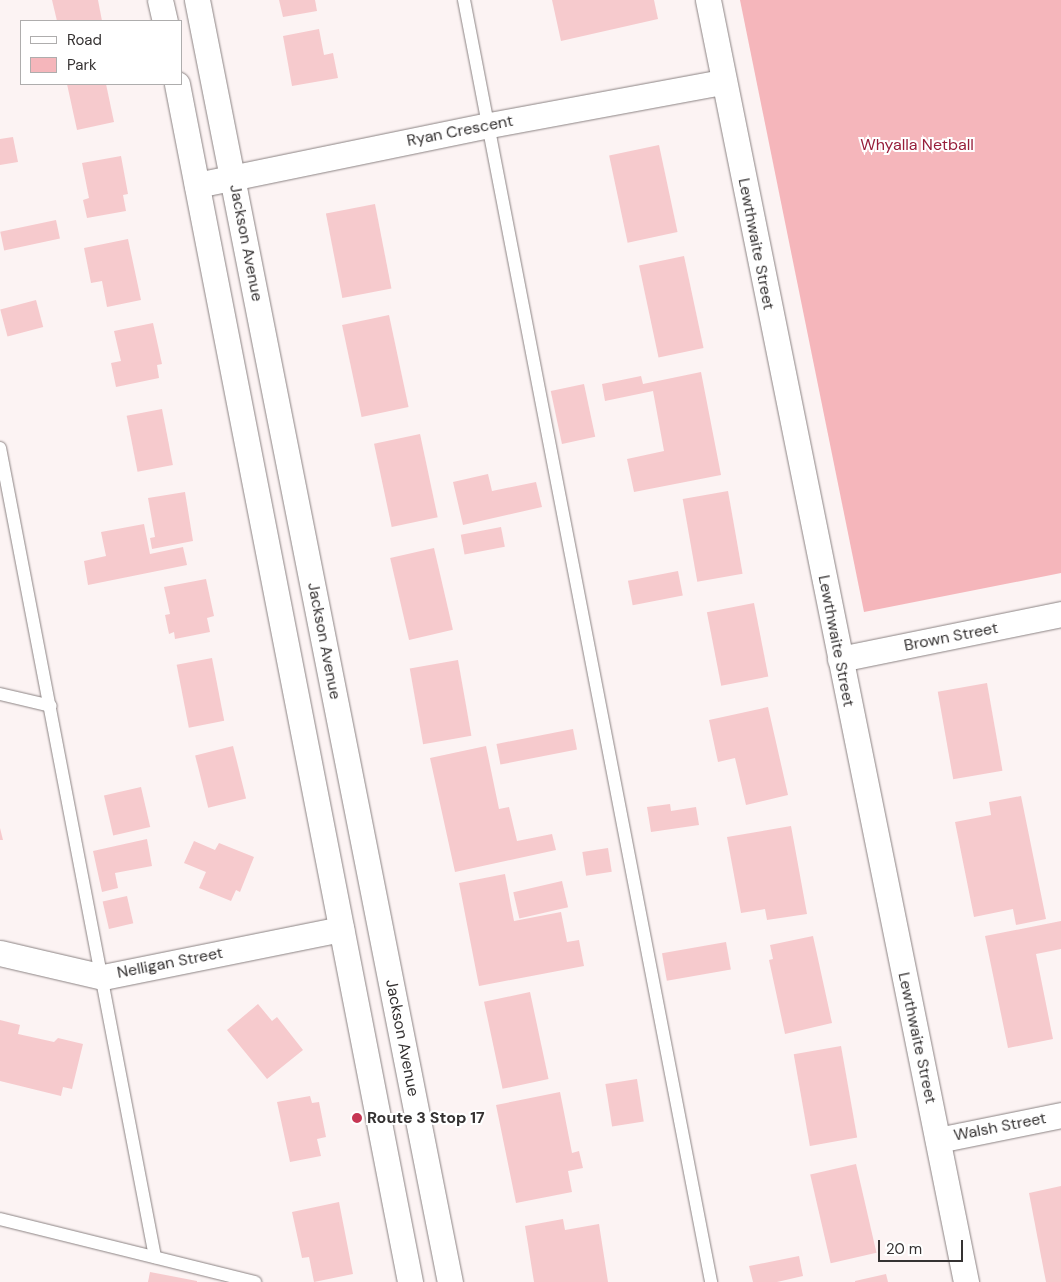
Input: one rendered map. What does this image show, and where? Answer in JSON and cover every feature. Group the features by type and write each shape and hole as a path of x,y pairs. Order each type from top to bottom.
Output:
{"street":[{"path":"160,0 165,20"},
{"name":"Jackson Avenue","path":"197,0 450,1282"},
{"name":"Lewthwaite Street","path":"708,0 966,1282"},
{"name":"Ryan Crescent","path":"197,185 490,125 723,82"},
{"path":"177,85 410,1282"},
{"name":"Brown Street","path":"840,659 1061,614"},
{"name":"Nelligan Street","path":"0,953 103,977 341,929"},
{"name":"Walsh Street","path":"938,1140 1061,1115"}],"lane":[{"path":"464,0 490,125 711,1282"},
{"path":"0,448 103,977 155,1257"},
{"path":"0,694 51,706"},
{"path":"0,1219 255,1282"}],"green space":[{"name":"Whyalla Netball","path":"740,0 1061,0 1061,573 864,612"}],"building":[{"path":"52,0 98,0 102,20 57,20"},
{"path":"279,0 315,0 317,11 283,17"},
{"path":"552,0 654,0 658,19 561,41"},
{"path":"319,29 324,55 333,53 338,78 292,86 283,36"},
{"path":"67,85 106,85 114,122 77,130"},
{"path":"13,137 18,162 0,165 0,139"},
{"path":"659,145 678,232 628,243 609,156"},
{"path":"121,156 128,194 123,195 126,211 87,218 83,200 89,198 82,163"},
{"path":"375,204 391,288 342,298 326,214"},
{"path":"56,220 60,239 4,250 0,232"},
{"path":"128,239 141,300 107,307 102,281 91,283 84,248"},
{"path":"684,256 704,348 659,358 639,266"},
{"path":"36,300 43,327 8,337 0,310"},
{"path":"389,315 409,407 362,417 342,325"},
{"path":"153,323 162,364 157,365 159,378 116,387 111,363 121,361 114,331"},
{"path":"701,372 721,475 634,492 627,459 664,451 653,391 605,401 602,384 641,376 643,384"},
{"path":"584,384 595,437 562,444 551,391"},
{"path":"162,409 173,465 138,472 127,416"},
{"path":"420,434 438,517 392,527 374,444"},
{"path":"488,474 492,491 536,482 542,507 463,525 453,482"},
{"path":"728,491 743,574 697,582 683,499"},
{"path":"185,492 193,541 152,549 150,538 155,537 148,498"},
{"path":"144,524 150,554 183,547 187,565 88,585 84,561 106,556 101,532"},
{"path":"501,527 505,547 465,554 461,535"},
{"path":"434,548 453,630 409,640 390,558"},
{"path":"678,571 683,596 633,605 628,581"},
{"path":"206,579 214,616 207,618 210,632 175,639 174,632 169,634 165,615 170,614 164,587"},
{"path":"754,603 768,677 721,686 707,612"},
{"path":"212,658 224,721 189,728 177,665"},
{"path":"458,660 471,736 423,744 410,669"},
{"path":"987,683 1002,771 953,779 938,692"},
{"path":"768,707 788,795 746,805 735,758 718,762 709,720"},
{"path":"573,729 577,750 500,764 496,744"},
{"path":"233,746 246,798 208,808 195,755"},
{"path":"486,746 499,809 509,807 517,841 552,834 556,850 455,872 430,758"},
{"path":"141,787 150,827 113,835 104,796"},
{"path":"1021,796 1046,919 1016,925 1013,909 974,917 955,822 991,815 989,802"},
{"path":"670,804 671,811 696,807 699,825 651,832 647,807"},
{"path":"791,826 807,914 767,920 765,909 741,913 727,837"},
{"path":"0,828 3,840 0,840"},
{"path":"147,839 152,866 115,873 118,888 102,892 93,851"},
{"path":"194,841 215,850 219,843 254,857 240,892 236,890 231,901 199,888 206,872 184,863"},
{"path":"608,848 612,872 586,876 582,852"},
{"path":"505,874 514,921 561,912 567,942 579,940 584,966 479,986 459,883"},
{"path":"562,881 568,907 519,919 513,892"},
{"path":"127,896 133,923 109,929 103,902"},
{"path":"1061,921 1061,949 1036,954 1053,1039 1008,1048 985,936"},
{"path":"813,936 832,1023 785,1034 769,960 773,959 770,945"},
{"path":"726,942 731,970 667,981 662,953"},
{"path":"530,992 549,1079 503,1089 484,1002"},
{"path":"258,1004 272,1021 277,1017 303,1050 267,1079 227,1030"},
{"path":"0,1020 20,1025 18,1034 54,1042 58,1038 83,1044 72,1089 63,1087 61,1096 0,1081"},
{"path":"841,1046 857,1138 810,1146 794,1054"},
{"path":"637,1079 644,1121 612,1126 605,1084"},
{"path":"560,1092 572,1153 579,1151 583,1168 568,1171 572,1192 516,1203 496,1105"},
{"path":"310,1096 312,1103 319,1102 326,1137 317,1139 321,1156 290,1162 277,1102"},
{"path":"856,1164 876,1253 831,1263 810,1175"},
{"path":"1061,1186 1061,1282 1046,1282 1029,1193"},
{"path":"339,1202 353,1274 314,1282 309,1257 302,1258 292,1212"},
{"path":"563,1219 565,1230 599,1224 608,1282 534,1282 525,1226"},
{"path":"799,1256 803,1276 777,1282 753,1282 749,1266"},
{"path":"150,1272 197,1281 197,1282 148,1282"},
{"path":"886,1274 888,1282 855,1282 855,1281"}],"place":[{"name":"Route 3 Stop 17","path":"357,1118"}]}
